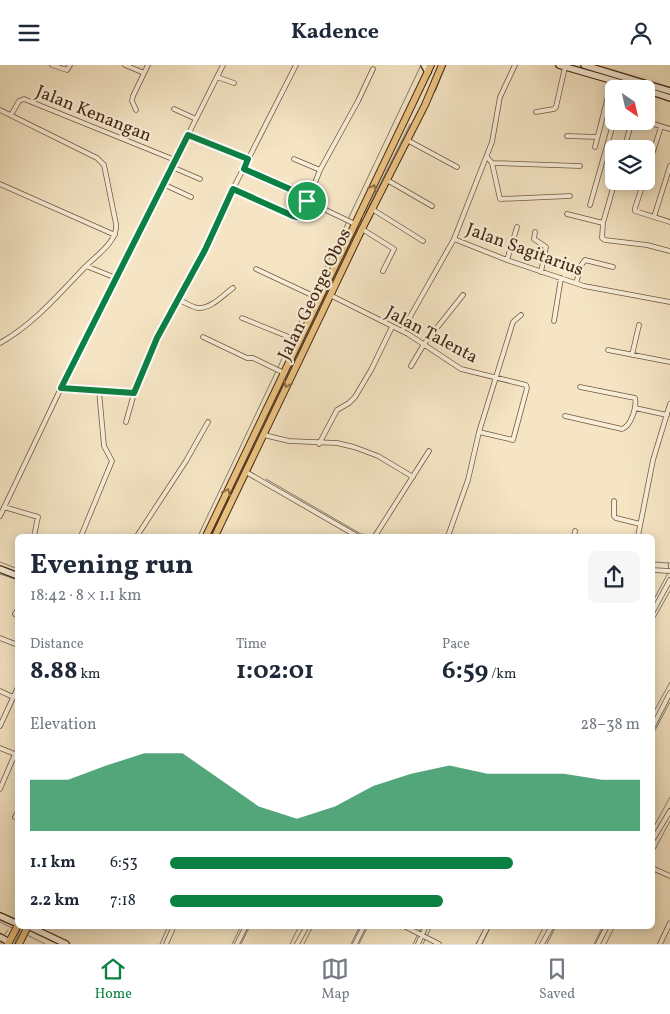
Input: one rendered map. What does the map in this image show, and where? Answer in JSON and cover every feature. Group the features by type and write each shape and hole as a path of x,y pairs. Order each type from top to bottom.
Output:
{"main road":[{"name":"Jalan George Obos","path":"207,534 431,65"},
{"name":"Jalan George Obos","path":"216,534 362,229 425,105 442,65"},
{"path":"360,214 368,218"},
{"path":"9,943 15,923"},
{"path":"19,944 26,929"}],"street":[{"path":"52,65 67,70 70,65"},
{"path":"125,65 144,73"},
{"path":"136,110 132,101 133,96 148,65"},
{"path":"0,515 61,388 223,65"},
{"path":"126,422 134,393 157,338 205,250 233,189 296,65"},
{"path":"424,65 428,72"},
{"name":"Jalan Sagitarius","path":"515,65 500,97 497,107 496,124 487,157 454,239 507,260 576,283 670,302"},
{"path":"584,65 658,91 670,98"},
{"path":"536,112 555,108 562,66 609,80"},
{"path":"233,189 295,217 299,216 320,170 354,109 373,69"},
{"path":"218,77 234,83"},
{"path":"658,91 670,91"},
{"name":"Jalan Kenangan","path":"11,115 18,101 24,99 175,160"},
{"path":"596,147 605,107"},
{"path":"174,109 196,119"},
{"path":"0,110 97,158 105,168 116,224 115,235 112,241 32,322 0,343"},
{"path":"655,125 670,129"},
{"path":"655,145 661,127"},
{"path":"590,205 611,130"},
{"path":"188,135 248,159"},
{"path":"567,136 597,137"},
{"path":"407,139 457,167"},
{"path":"487,157 492,163 500,199 570,196"},
{"path":"294,159 320,170"},
{"path":"492,163 580,166"},
{"path":"654,217 670,166"},
{"path":"172,167 200,179"},
{"path":"244,169 308,199 355,224"},
{"path":"387,180 432,206"},
{"path":"0,184 115,235"},
{"path":"163,184 191,197"},
{"path":"612,190 601,235 605,240 647,245 670,251"},
{"path":"641,190 635,208 636,211 670,222"},
{"path":"372,209 423,241"},
{"path":"566,214 603,223"},
{"path":"507,260 517,227"},
{"path":"362,229 394,249 383,271"},
{"path":"535,232 534,239 546,247 541,272"},
{"path":"402,331 454,239"},
{"path":"576,283 584,260 613,267"},
{"path":"86,266 116,278"},
{"path":"256,269 320,299"},
{"path":"554,321 561,278"},
{"path":"179,300 196,307 204,307 232,288"},
{"name":"Jalan Talenta","path":"330,295 402,331 461,369 523,384 527,388 514,438 510,440 479,432"},
{"path":"411,366 424,344 462,295"},
{"path":"449,534 468,480 479,432 513,321 521,315"},
{"path":"242,318 299,341"},
{"path":"632,355 639,325"},
{"path":"319,443 337,410 355,397 371,370 392,327"},
{"path":"203,337 284,373"},
{"path":"608,350 670,362"},
{"path":"565,416 622,429 626,428 629,424 635,408 636,401 634,398 580,387"},
{"path":"61,388 134,393"},
{"path":"83,534 111,462 104,446 99,391"},
{"path":"638,534 653,460 670,404"},
{"path":"635,408 667,415"},
{"path":"138,534 186,461 208,422"},
{"path":"263,435 283,440 344,444 364,449 413,477"},
{"path":"376,534 429,451"},
{"path":"246,472 354,534"},
{"path":"614,501 614,516 616,518 640,524"},
{"path":"4,507 38,517 34,534"},
{"path":"0,569 15,575"},
{"path":"655,570 670,571"},
{"path":"655,608 670,580"},
{"path":"0,638 15,644"},
{"path":"0,691 13,697"},
{"path":"0,726 15,693"},
{"path":"655,722 670,693"},
{"path":"0,748 15,755"},
{"path":"0,789 15,757"},
{"path":"655,836 670,811"},
{"path":"655,869 670,876"},
{"path":"0,916 15,923"},
{"path":"660,944 668,932 670,923"},
{"path":"34,929 66,944"},
{"path":"166,944 173,929"},
{"path":"237,944 244,929"},
{"path":"298,944 306,929"},
{"path":"355,944 362,929"},
{"path":"410,929 439,944"},
{"path":"418,944 425,929"},
{"path":"479,944 486,929"},
{"path":"542,944 550,929"},
{"path":"598,944 606,929"},
{"path":"0,937 9,943"}],"waterway":[{"path":"199,534 421,65"},
{"path":"435,92 446,65"},
{"path":"365,214 410,124"},
{"path":"212,534 362,219"},
{"path":"266,479 361,534"},
{"path":"0,562 15,568"},
{"path":"655,562 670,563"},
{"path":"655,597 669,571 668,563"},
{"path":"0,574 15,579"},
{"path":"655,618 670,591"},
{"path":"655,710 670,682"},
{"path":"655,730 670,702"},
{"path":"655,824 670,797"},
{"path":"655,849 670,821"},
{"path":"0,922 12,928"},
{"path":"14,944 21,929"},
{"path":"160,944 167,929"},
{"path":"232,944 240,929"},
{"path":"241,944 248,929"},
{"path":"290,944 298,929"},
{"path":"304,944 312,929"},
{"path":"351,944 358,929"},
{"path":"359,944 366,929"},
{"path":"423,944 430,929"},
{"path":"476,944 484,929"},
{"path":"482,944 490,929"},
{"path":"535,944 542,929"},
{"path":"547,944 554,929"},
{"path":"594,944 602,929"},
{"path":"606,944 614,929"},
{"path":"5,934 8,930"},
{"path":"27,935 45,944"},
{"path":"413,944 417,936"}],"route":[{"path":"188,135 248,159 244,169 308,197 307,201 299,216 295,217 233,189 205,250 157,338 134,393 61,388 188,135"}]}
